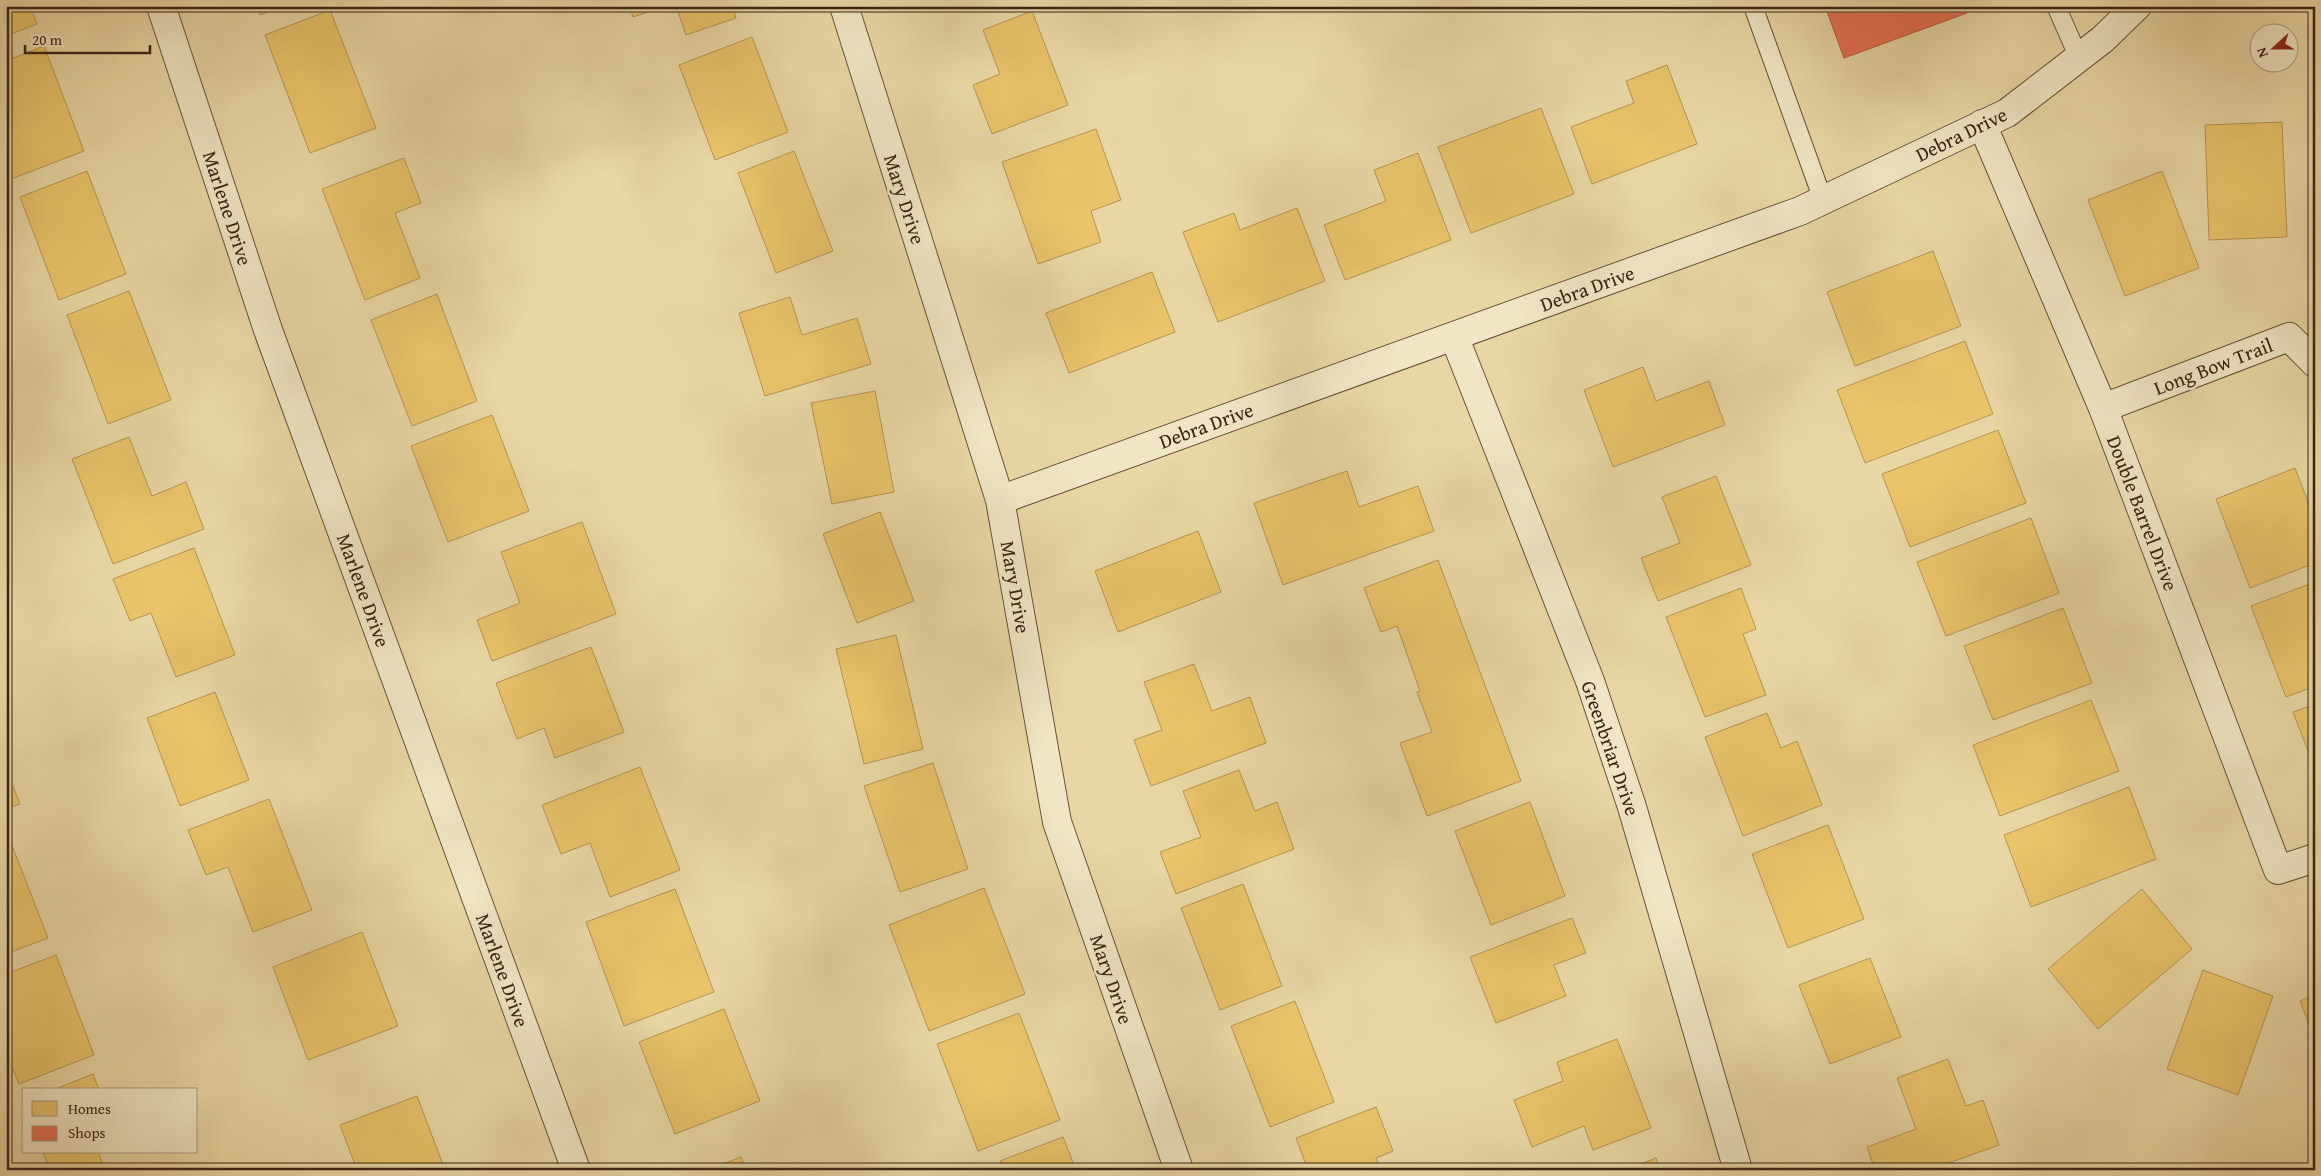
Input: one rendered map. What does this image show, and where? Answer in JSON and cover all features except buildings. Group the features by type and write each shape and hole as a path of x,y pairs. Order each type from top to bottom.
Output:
{"street":[{"name":"Marlene Drive","path":"161,6 268,330 576,1170"},
{"name":"Mary Drive","path":"844,6 1000,500 1057,822 1179,1170"},
{"name":"Debra Drive","path":"1000,500 1800,211 2007,113 2103,40 2137,6"},
{"name":"Double Barrel Drive","path":"1982,124 2103,408 2278,870 2315,858"},
{"name":"Greenbriar Drive","path":"1454,336 1596,699 1632,807 1738,1170"},
{"name":"Long Bow Trail","path":"2103,408 2290,337 2315,363"}],"lane":[{"path":"1753,6 1823,200"},
{"path":"2056,6 2079,58"}]}
